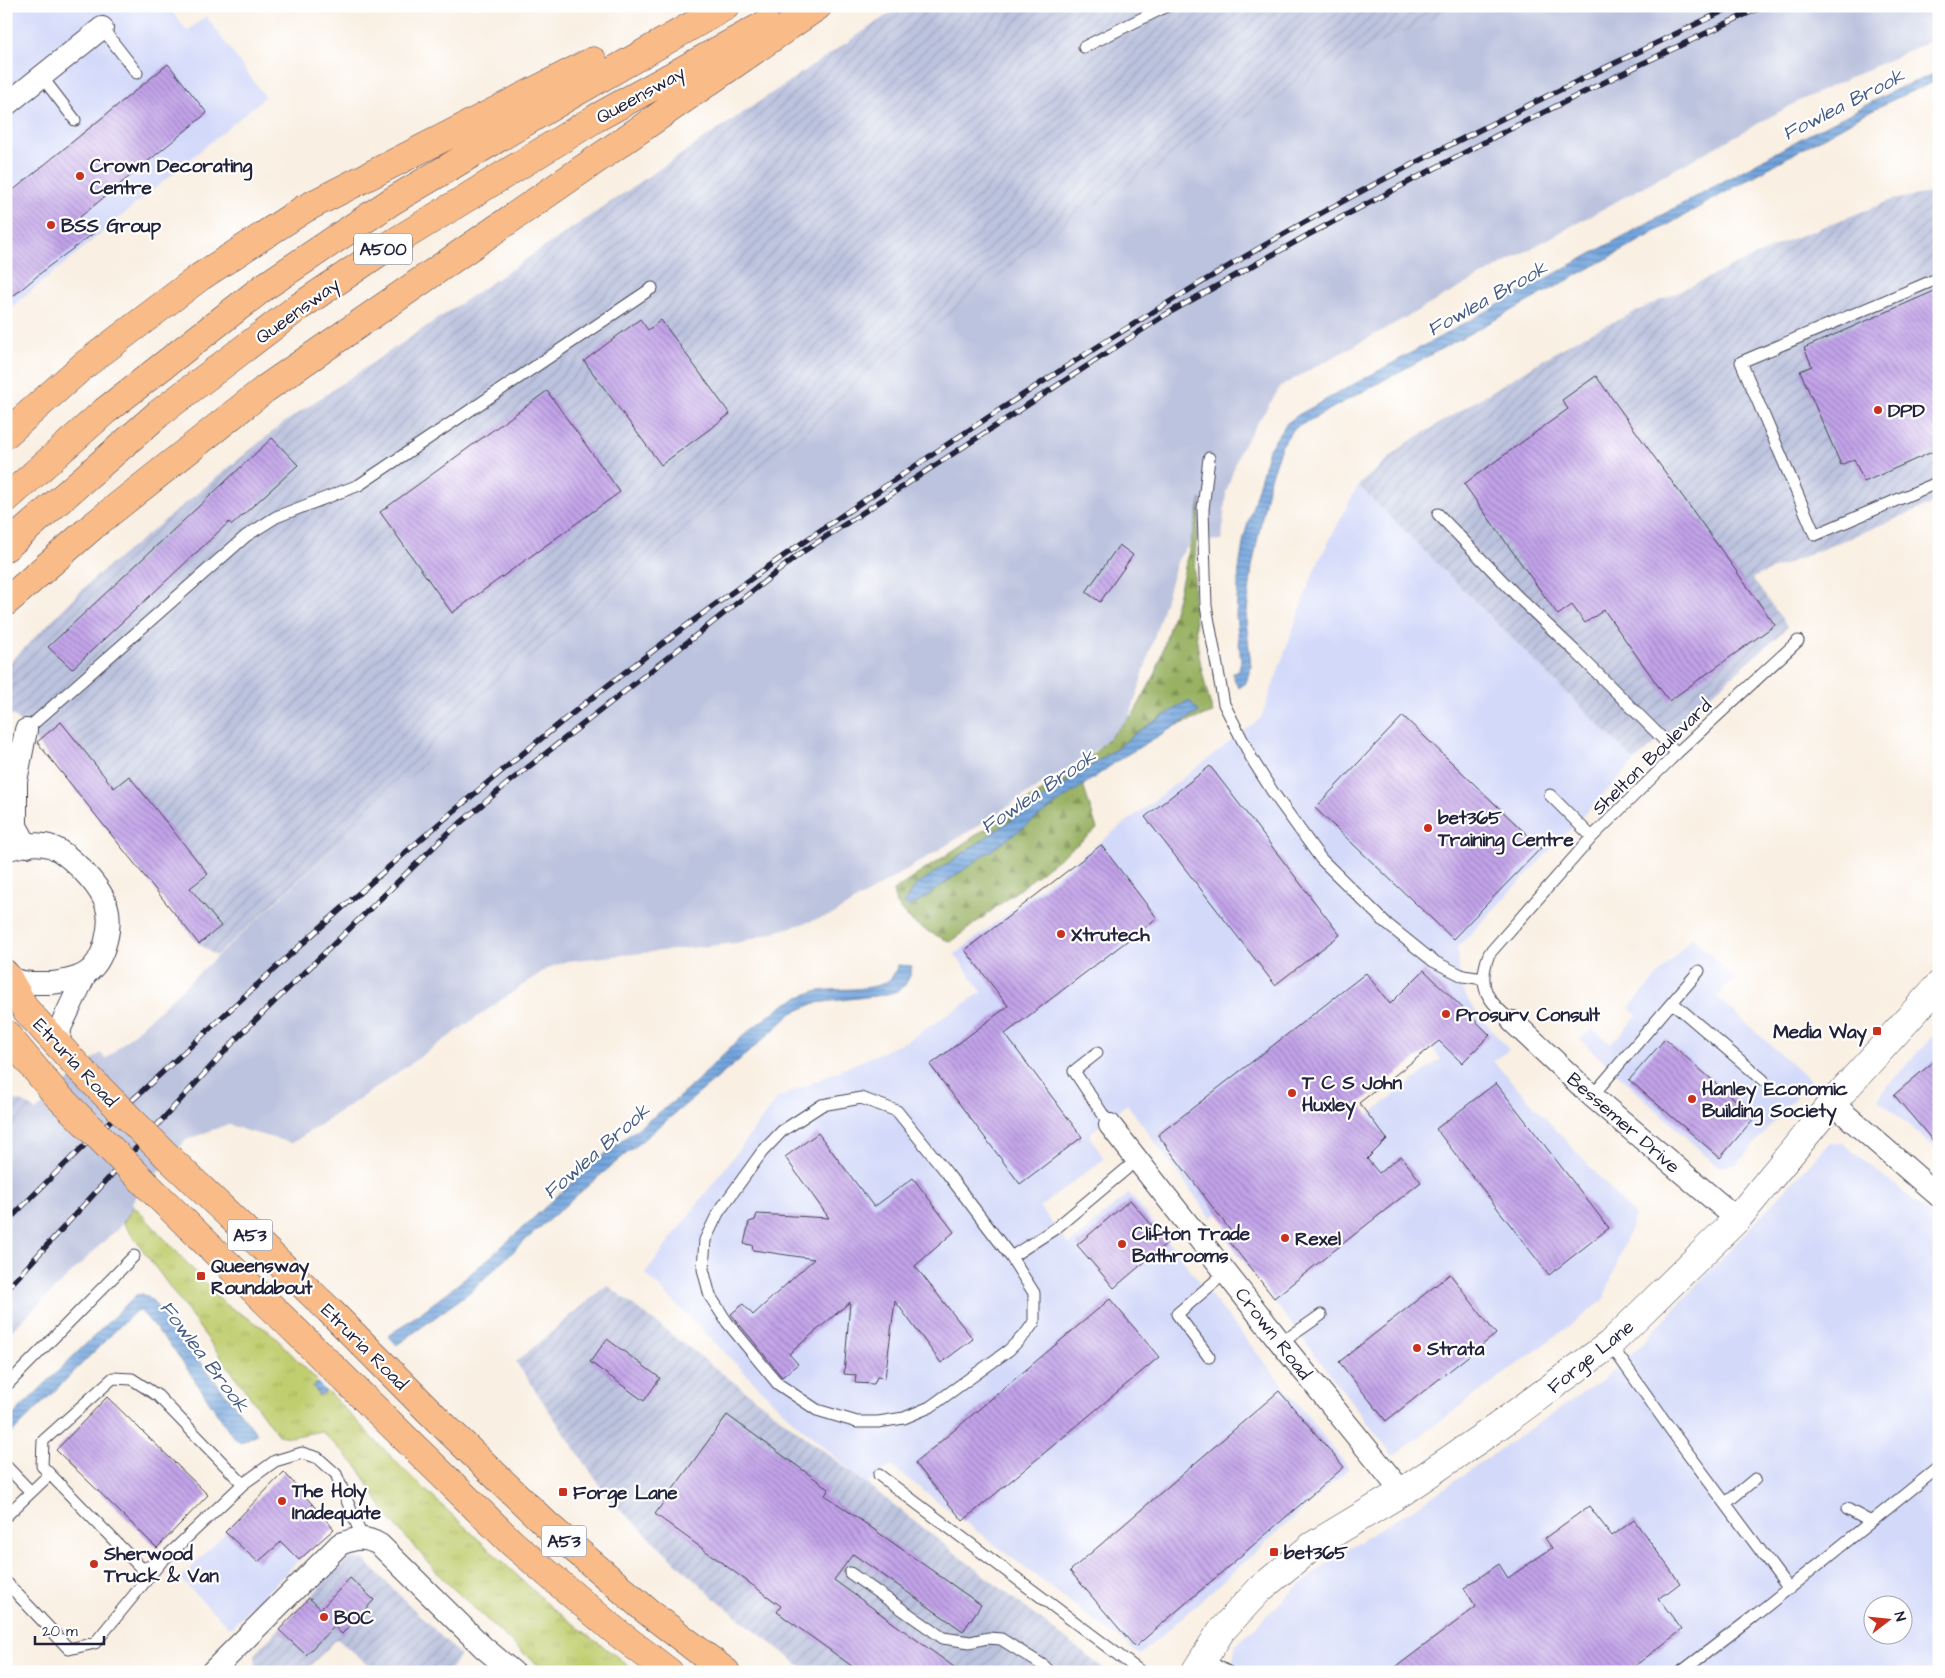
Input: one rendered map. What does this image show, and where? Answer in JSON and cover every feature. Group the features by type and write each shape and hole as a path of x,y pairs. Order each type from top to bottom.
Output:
{"highway":[{"path":"6,434 83,366 200,277 304,209 653,29 702,6"},
{"name":"Queensway","path":"6,498 105,411 264,287 392,201 579,90 726,6"},
{"name":"Queensway","path":"6,547 158,414 296,309 390,245 596,118 798,6"},
{"path":"6,602 93,526 265,388 315,356 818,6"},
{"path":"6,619 51,563"},
{"name":"Etruria Road","path":"6,976 26,1010 81,1070 170,1159 329,1310 547,1525 647,1611 726,1672"},
{"name":"Etruria Road","path":"6,1034 56,1094 304,1341 512,1543 614,1630 669,1672"}],"street":[{"path":"6,105 102,28"},
{"path":"26,730 16,781 17,848 45,844 72,861 99,888 107,906 109,932 100,956 92,968 85,974 60,1028 59,1047"},
{"path":"6,971 14,979 32,983 53,983 85,974"},
{"name":"Forge Lane","path":"1199,1665 1221,1631 1260,1589 1312,1546 1402,1492 1497,1427 1610,1344 1737,1219 1832,1104 1939,985"},
{"name":"Bessemer Drive","path":"1513,1022 1592,1096 1737,1219"},
{"path":"1832,1104 1939,1196"},
{"name":"Crown Road","path":"1110,1126 1281,1343 1402,1492"},
{"path":"223,1668 340,1544 362,1538 380,1545 483,1647 513,1672"}],"lane":[{"path":"1084,46 1167,6"},
{"path":"102,28 137,73"},
{"path":"42,76 75,120"},
{"path":"1939,278 1741,362 1815,535 1939,482"},
{"path":"26,730 246,536 276,517 359,485 652,288"},
{"path":"1209,458 1203,509 1206,606 1224,704 1252,759 1274,794 1321,859 1387,924 1433,961 1463,976 1484,979"},
{"path":"1438,514 1517,596 1577,653 1677,754"},
{"name":"Shelton Boulevard","path":"1513,1022 1492,1004 1486,991 1484,967 1489,954 1592,837 1677,754 1798,641"},
{"path":"1550,795 1592,837"},
{"path":"1592,1096 1700,971"},
{"path":"1673,1003 1763,1080"},
{"path":"1097,1053 1074,1071 1110,1126"},
{"path":"861,1098 897,1111 1011,1257 1034,1293 1034,1322 1027,1332 1009,1350 930,1407 904,1418 878,1422 857,1422 817,1410 778,1384 727,1322 710,1296 703,1269 705,1240 718,1213 762,1152 782,1131 822,1104 861,1098"},
{"path":"1011,1257 1056,1228 1137,1160"},
{"path":"6,1386 134,1256"},
{"path":"1209,1357 1178,1314 1226,1272"},
{"path":"1281,1343 1321,1315"},
{"path":"1610,1344 1676,1437 1789,1589"},
{"path":"161,1562 142,1569 42,1466 43,1441 113,1378 132,1379 158,1396 243,1484"},
{"path":"6,1582 69,1649 95,1643 161,1562 243,1484 280,1459 302,1454 318,1458 336,1474 362,1538"},
{"path":"6,1466 31,1492"},
{"path":"1681,1672 1789,1589 1939,1467"},
{"path":"6,1516 50,1474"},
{"path":"879,1475 1141,1672"},
{"path":"1726,1504 1754,1479"},
{"path":"1847,1509 1871,1522"},
{"path":"850,1573 943,1638 970,1642 988,1638 1001,1639 1044,1666 1050,1672"},
{"path":"1199,1665 1228,1672"}],"shaded area":[{"path":"6,6 168,6 187,31 206,16 265,97 6,312"},
{"path":"901,6 1461,6 1335,66 889,363 718,509 494,687 421,768 216,956 199,944 37,742 14,716 6,713 6,666 93,579 282,424"},
{"path":"1461,6 1939,6 1939,37 1799,101 1281,386 1240,450 1226,492 1222,540 1191,542 1178,559 1126,730 973,829 832,915 737,943 567,961 546,969 374,1089 292,1143 228,1124 186,1140 132,1202 134,1206 123,1223 6,1336 6,1144 36,1111 100,1053 106,1059 421,768 494,687 718,509 889,363 1074,217 1335,66"},
{"path":"1939,191 1939,501 1752,578 1788,627 1635,761 1358,485 1407,443 1577,339 1789,240 1892,200"},
{"path":"1358,485 1635,761 1457,948 1461,988 1471,1005 1509,1050 1493,1061 1635,1216 1603,1301 1393,1456 1219,1230 1441,1059 1431,1047 1211,1218 1127,1104 1089,1134 1104,1159 1040,1207 1069,1245 1129,1193 1349,1468 1140,1655 891,1466 867,1484 788,1416 645,1273 778,1098 909,1040 982,992 955,954 1261,718 1315,568"},
{"path":"1692,937 1735,979 1717,997 1810,1080 1737,1164 1718,1167 1580,1039 1593,1029 1611,1044 1637,1016 1629,1008"},
{"path":"1939,1029 1939,1151 1878,1099 1887,1086"},
{"path":"6,1097 25,1103 36,1111 6,1144"},
{"name":"bet365","path":"1829,1143 1842,1143 1927,1211 1939,1224 1939,1672 1230,1672 1236,1645 1286,1597 1336,1556 1425,1501 1607,1376 1634,1352"},
{"path":"607,1285 1108,1672 808,1672 715,1599 609,1499 516,1362"},
{"path":"284,1472 334,1529 299,1560 230,1628 180,1579"},
{"path":"348,1558 363,1559 460,1655 449,1672 377,1672 337,1639 304,1672 259,1672 256,1669 255,1653"}],"green space":[{"path":"1201,499 1196,540 1194,614 1204,681 1213,713 1172,727 1199,712 1189,700 1136,733 1117,748 915,886 914,905 1083,785 1097,829 951,942 923,929 901,910 893,891 1028,800 1074,773 1134,713 1156,673 1178,597"},
{"path":"134,1206 225,1304 270,1332 405,1471 551,1607 637,1672 547,1672 521,1651 444,1580 388,1517 357,1466 321,1431 291,1437 278,1435 123,1223"}],"water":[{"path":"1939,72 1939,80 1864,114 1625,249 1292,430 1281,447 1270,478 1252,567 1246,620 1251,666 1246,683 1239,688 1233,673 1239,670 1241,660 1236,616 1239,569 1244,537 1269,449 1286,424 1298,415 1802,138 1897,89"},
{"path":"1189,700 1199,712 1123,757 914,905 908,906 903,904 915,886 1117,748 1136,733"},
{"path":"898,965 912,966 910,976 905,985 895,992 815,1003 792,1013 750,1051 591,1183 470,1292 404,1340 319,1396 313,1386 404,1325 469,1275 606,1153 678,1098 722,1055 771,1014 793,1000 810,993 864,988 884,983 892,977"},
{"path":"143,1294 152,1300 257,1434 240,1443 232,1435 175,1351 140,1310 136,1311 122,1324 6,1439 6,1422 136,1295"}],"pier":[{"path":"387,1335 398,1347 328,1393 316,1381"}],"building":[{"path":"168,64 207,113 80,217 94,233 48,267 6,302 6,196"},
{"name":"DPD","path":"1939,289 1939,449 1864,482 1854,459 1841,465 1800,371 1812,366 1804,348"},
{"path":"640,319 648,330 661,320 730,414 661,465 584,361"},
{"path":"1596,376 1775,625 1669,701 1604,610 1585,623 1572,605 1558,615 1464,484 1568,409 1562,400"},
{"path":"547,391 620,492 452,613 380,512"},
{"path":"272,438 298,465 232,525 229,522 72,669 48,647"},
{"path":"1119,545 1133,555 1100,602 1086,592"},
{"name":"bet365 Training Centre","path":"1403,716 1541,848 1453,939 1315,808"},
{"path":"61,722 114,788 129,776 208,874 190,888 221,926 199,944 37,742"},
{"path":"1210,766 1340,935 1275,985 1145,817"},
{"path":"1101,845 1157,918 1005,1034 1082,1137 1020,1184 930,1065 1008,1006 965,950"},
{"path":"1424,970 1490,1035 1462,1063 1439,1041 1359,1103 1387,1139 1367,1159 1379,1173 1401,1156 1421,1182 1274,1298 1224,1235 1230,1230 1158,1135 1366,973 1390,1004"},
{"name":"Hanley Economic Building Society","path":"1665,1039 1755,1117 1720,1158 1629,1080"},
{"path":"1939,1057 1939,1148 1894,1095"},
{"path":"1496,1083 1609,1228 1549,1275 1436,1129"},
{"path":"818,1133 874,1207 913,1178 954,1232 915,1266 973,1339 941,1363 895,1301 885,1378 877,1377 874,1384 855,1383 856,1375 844,1374 850,1302 789,1354 798,1364 782,1377 731,1314 743,1304 753,1315 814,1259 753,1250 752,1245 744,1244 749,1222 755,1220 757,1214 829,1218 785,1157"},
{"name":"Clifton Trade Bathrooms","path":"1130,1200 1167,1243 1114,1288 1077,1245"},
{"name":"Strata","path":"1450,1274 1496,1334 1386,1421 1339,1362"},
{"path":"1110,1299 1159,1357 963,1521 915,1463"},
{"path":"607,1339 660,1378 644,1401 590,1362"},
{"path":"1279,1391 1344,1467 1135,1647 1070,1571"},
{"path":"107,1397 208,1495 157,1548 56,1450"},
{"path":"727,1415 829,1489 825,1495 981,1605 963,1631 853,1554 834,1580 961,1672 860,1672 777,1612 781,1606 655,1514"},
{"name":"The Holy Inadequate","path":"284,1472 334,1529 299,1560 281,1542 258,1562 225,1532"},
{"path":"1589,1506 1612,1536 1634,1520 1680,1583 1659,1599 1682,1630 1627,1672 1389,1672 1476,1607 1464,1588 1499,1564 1508,1578 1552,1548 1545,1538"},
{"name":"BOC","path":"350,1578 374,1600 342,1634 334,1626 306,1655 279,1630 309,1598 321,1609"}],"railway":[{"path":"6,1223 80,1149 370,883 538,741 690,623 764,570 876,492 1038,385 1170,301 1260,248 1358,193 1464,138 1734,6"},
{"path":"6,1290 239,1036 446,835 508,783 801,553 1165,315 1306,236 1498,135 1763,6"}],"place":[{"name":"Crown Decorating Centre","path":"80,176"},
{"name":"BSS Group","path":"51,225"},
{"name":"DPD","path":"1878,410"},
{"name":"bet365 Training Centre","path":"1428,828"},
{"name":"Xtrutech","path":"1061,934"},
{"name":"Prosurv Consult","path":"1446,1014"},
{"name":"Media Way","path":"1877,1031"},
{"name":"T C S John Huxley","path":"1292,1093"},
{"name":"Hanley Economic Building Society","path":"1692,1099"},
{"name":"Rexel","path":"1285,1238"},
{"name":"Clifton Trade Bathrooms","path":"1122,1244"},
{"name":"Queensway Roundabout","path":"201,1276"},
{"name":"Strata","path":"1417,1348"},
{"name":"Forge Lane","path":"563,1492"},
{"name":"The Holy Inadequate","path":"282,1501"},
{"name":"bet365","path":"1274,1552"},
{"name":"Sherwood Truck & Van","path":"94,1564"},
{"name":"BOC","path":"324,1617"}],"water label":[{"name":"Fowlea Brook","path":"1843,104"},
{"name":"Fowlea Brook","path":"1487,298"},
{"name":"Fowlea Brook","path":"1038,791"},
{"name":"Fowlea Brook","path":"596,1151"},
{"name":"Fowlea Brook","path":"205,1356"}]}
